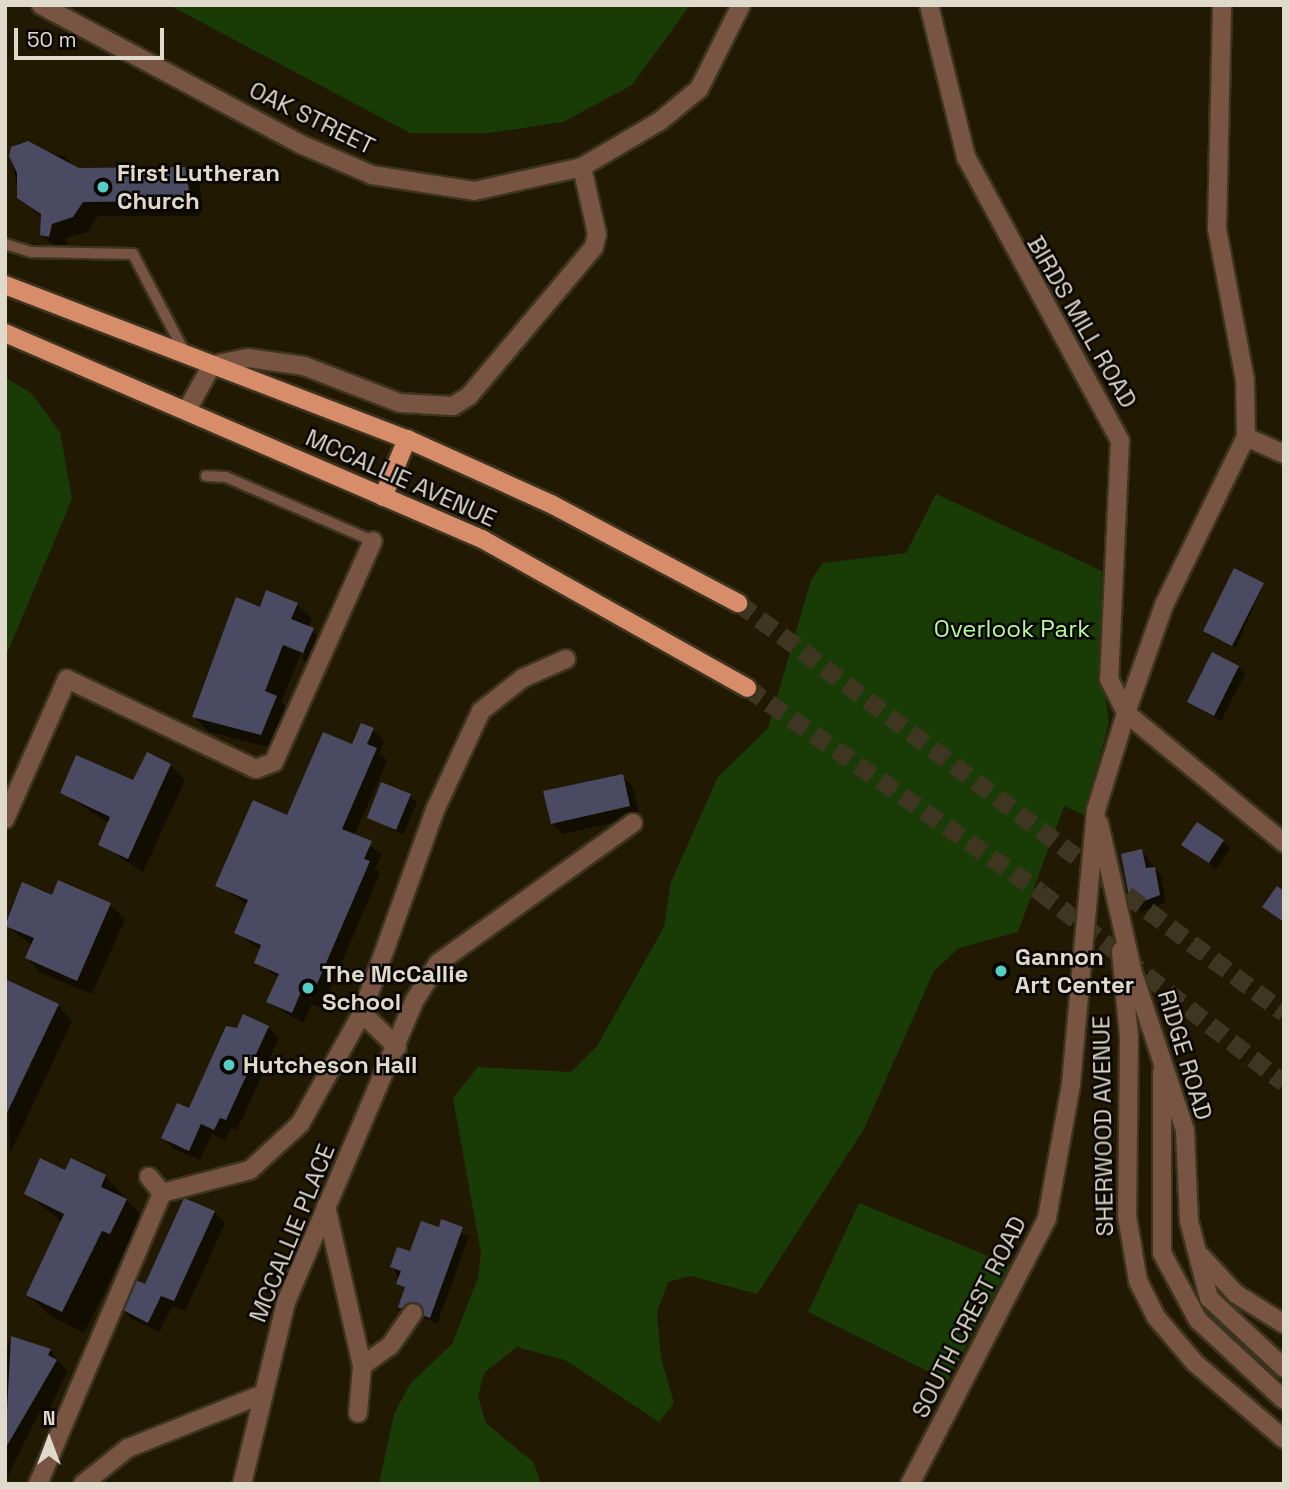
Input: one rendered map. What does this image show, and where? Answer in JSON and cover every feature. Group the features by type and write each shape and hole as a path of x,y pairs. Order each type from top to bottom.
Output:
{"main road":[{"name":"MCCALLIE AVENUE","path":"5,285 407,439 551,504 738,603"},
{"name":"MCCALLIE AVENUE","path":"11,336 187,410 519,558 747,688"},
{"path":"383,497 407,439"}],"street":[{"name":"OAK STREET","path":"41,5 300,144 372,174 474,191 582,167 660,121 699,89 741,5"},
{"name":"BIRDS MILL ROAD","path":"929,5 965,157 1120,441 1109,679 1126,713"},
{"path":"1222,5 1217,229 1245,380 1246,437 1284,454"},
{"path":"187,410 212,365 248,358 304,366 400,402 431,407 469,396 594,247 597,234 582,167"},
{"name":"SOUTH CREST ROAD","path":"910,1484 1047,1218 1070,1084 1096,810 1164,605 1246,437"},
{"path":"5,819 67,679 256,769 274,761 373,541"},
{"path":"162,1193 250,1170 300,1124 362,1013 436,808 481,711 523,678 566,659"},
{"path":"1126,713 1284,843"},
{"name":"RIDGE ROAD","path":"1096,810 1121,919 1185,1130 1185,1187 1195,1248 1209,1298 1284,1368"},
{"name":"MCCALLIE PLACE","path":"242,1484 258,1396 286,1302 397,1047 438,963 633,823"},
{"name":"SHERWOOD AVENUE","path":"1121,919 1130,1051 1127,1216 1138,1281 1156,1317 1195,1363 1284,1438"},
{"path":"362,1013 397,1047"},
{"path":"1162,1061 1162,1253 1198,1320 1284,1400"},
{"path":"149,1177 162,1193"},
{"path":"38,1484 162,1193"},
{"path":"326,1206 362,1366 358,1413"},
{"path":"1195,1248 1236,1294 1284,1324"},
{"path":"362,1366 390,1346 413,1313"},
{"path":"83,1484 128,1448 258,1396"}],"lane":[{"path":"5,244 32,252 133,254 186,355"},
{"path":"206,476 226,477 373,541"}],"green space":[{"path":"169,5 690,5 632,85 563,122 489,133 410,133"},
{"path":"5,377 32,394 60,432 72,499 5,658"},
{"name":"Overlook Park","path":"936,494 1102,571 1100,659 1109,723 1084,815 1064,806 1018,932 959,948 934,971 864,1129 757,1294 691,1276 668,1282 657,1312 661,1358 674,1403 659,1422 565,1360 517,1347 484,1373 478,1396 486,1423 534,1463 541,1484 379,1484 394,1414 410,1384 452,1344 478,1278 481,1253 453,1098 478,1067 571,1072 597,1046 664,927 671,882 718,777 768,728 811,580 823,563 906,553"},
{"path":"859,1203 1010,1265 948,1381 808,1312"}],"building":[{"name":"First Lutheran Church","path":"28,141 79,168 185,167 189,192 184,201 83,202 73,217 52,224 49,237 40,235 41,214 17,198 17,173 9,156 11,147"},
{"path":"1234,568 1264,583 1232,646 1203,631"},
{"path":"266,590 298,603 291,619 314,628 303,653 283,645 265,691 277,696 261,735 192,717 236,597 260,607"},
{"path":"1212,652 1239,666 1214,716 1187,702"},
{"path":"361,723 374,728 367,744 377,748 342,829 372,841 364,859 370,861 311,998 300,994 292,1013 266,1002 279,974 254,963 261,945 234,933 248,900 215,886 253,800 287,815 323,732 352,744"},
{"path":"147,752 171,764 128,859 98,845 110,817 60,793 76,755 133,780"},
{"path":"623,774 630,806 551,824 543,791"},
{"path":"381,782 411,794 396,830 367,818"},
{"path":"1197,822 1224,840 1209,863 1181,845"},
{"path":"1142,849 1146,868 1155,867 1160,895 1131,906 1121,854"},
{"path":"58,880 111,903 77,981 25,958 34,938 5,926 22,882 52,895"},
{"path":"1277,886 1284,891 1284,922 1262,907"},
{"path":"5,979 59,1004 5,1117"},
{"name":"Hutcheson Hall","path":"243,1014 269,1026 226,1120 220,1118 214,1130 201,1124 189,1151 161,1138 177,1103 189,1108 226,1026 237,1028"},
{"path":"40,1158 65,1170 71,1158 106,1175 101,1187 127,1199 110,1234 102,1231 62,1312 26,1295 64,1214 24,1194"},
{"path":"184,1198 215,1211 174,1301 161,1296 148,1323 119,1308 133,1279 145,1284"},
{"path":"441,1219 463,1227 430,1318 398,1307 405,1287 396,1284 401,1271 390,1267 397,1247 410,1251 421,1221 439,1227"},
{"path":"11,1336 51,1349 48,1355 57,1360 5,1449"}],"tunnel":[{"path":"738,603 1284,1013"},
{"path":"747,688 1040,892 1284,1083"}],"place":[{"name":"First Lutheran Church","path":"103,187"},
{"name":"Gannon Art Center","path":"1001,971"},
{"name":"The McCallie School","path":"308,988"},
{"name":"Hutcheson Hall","path":"229,1065"}]}
